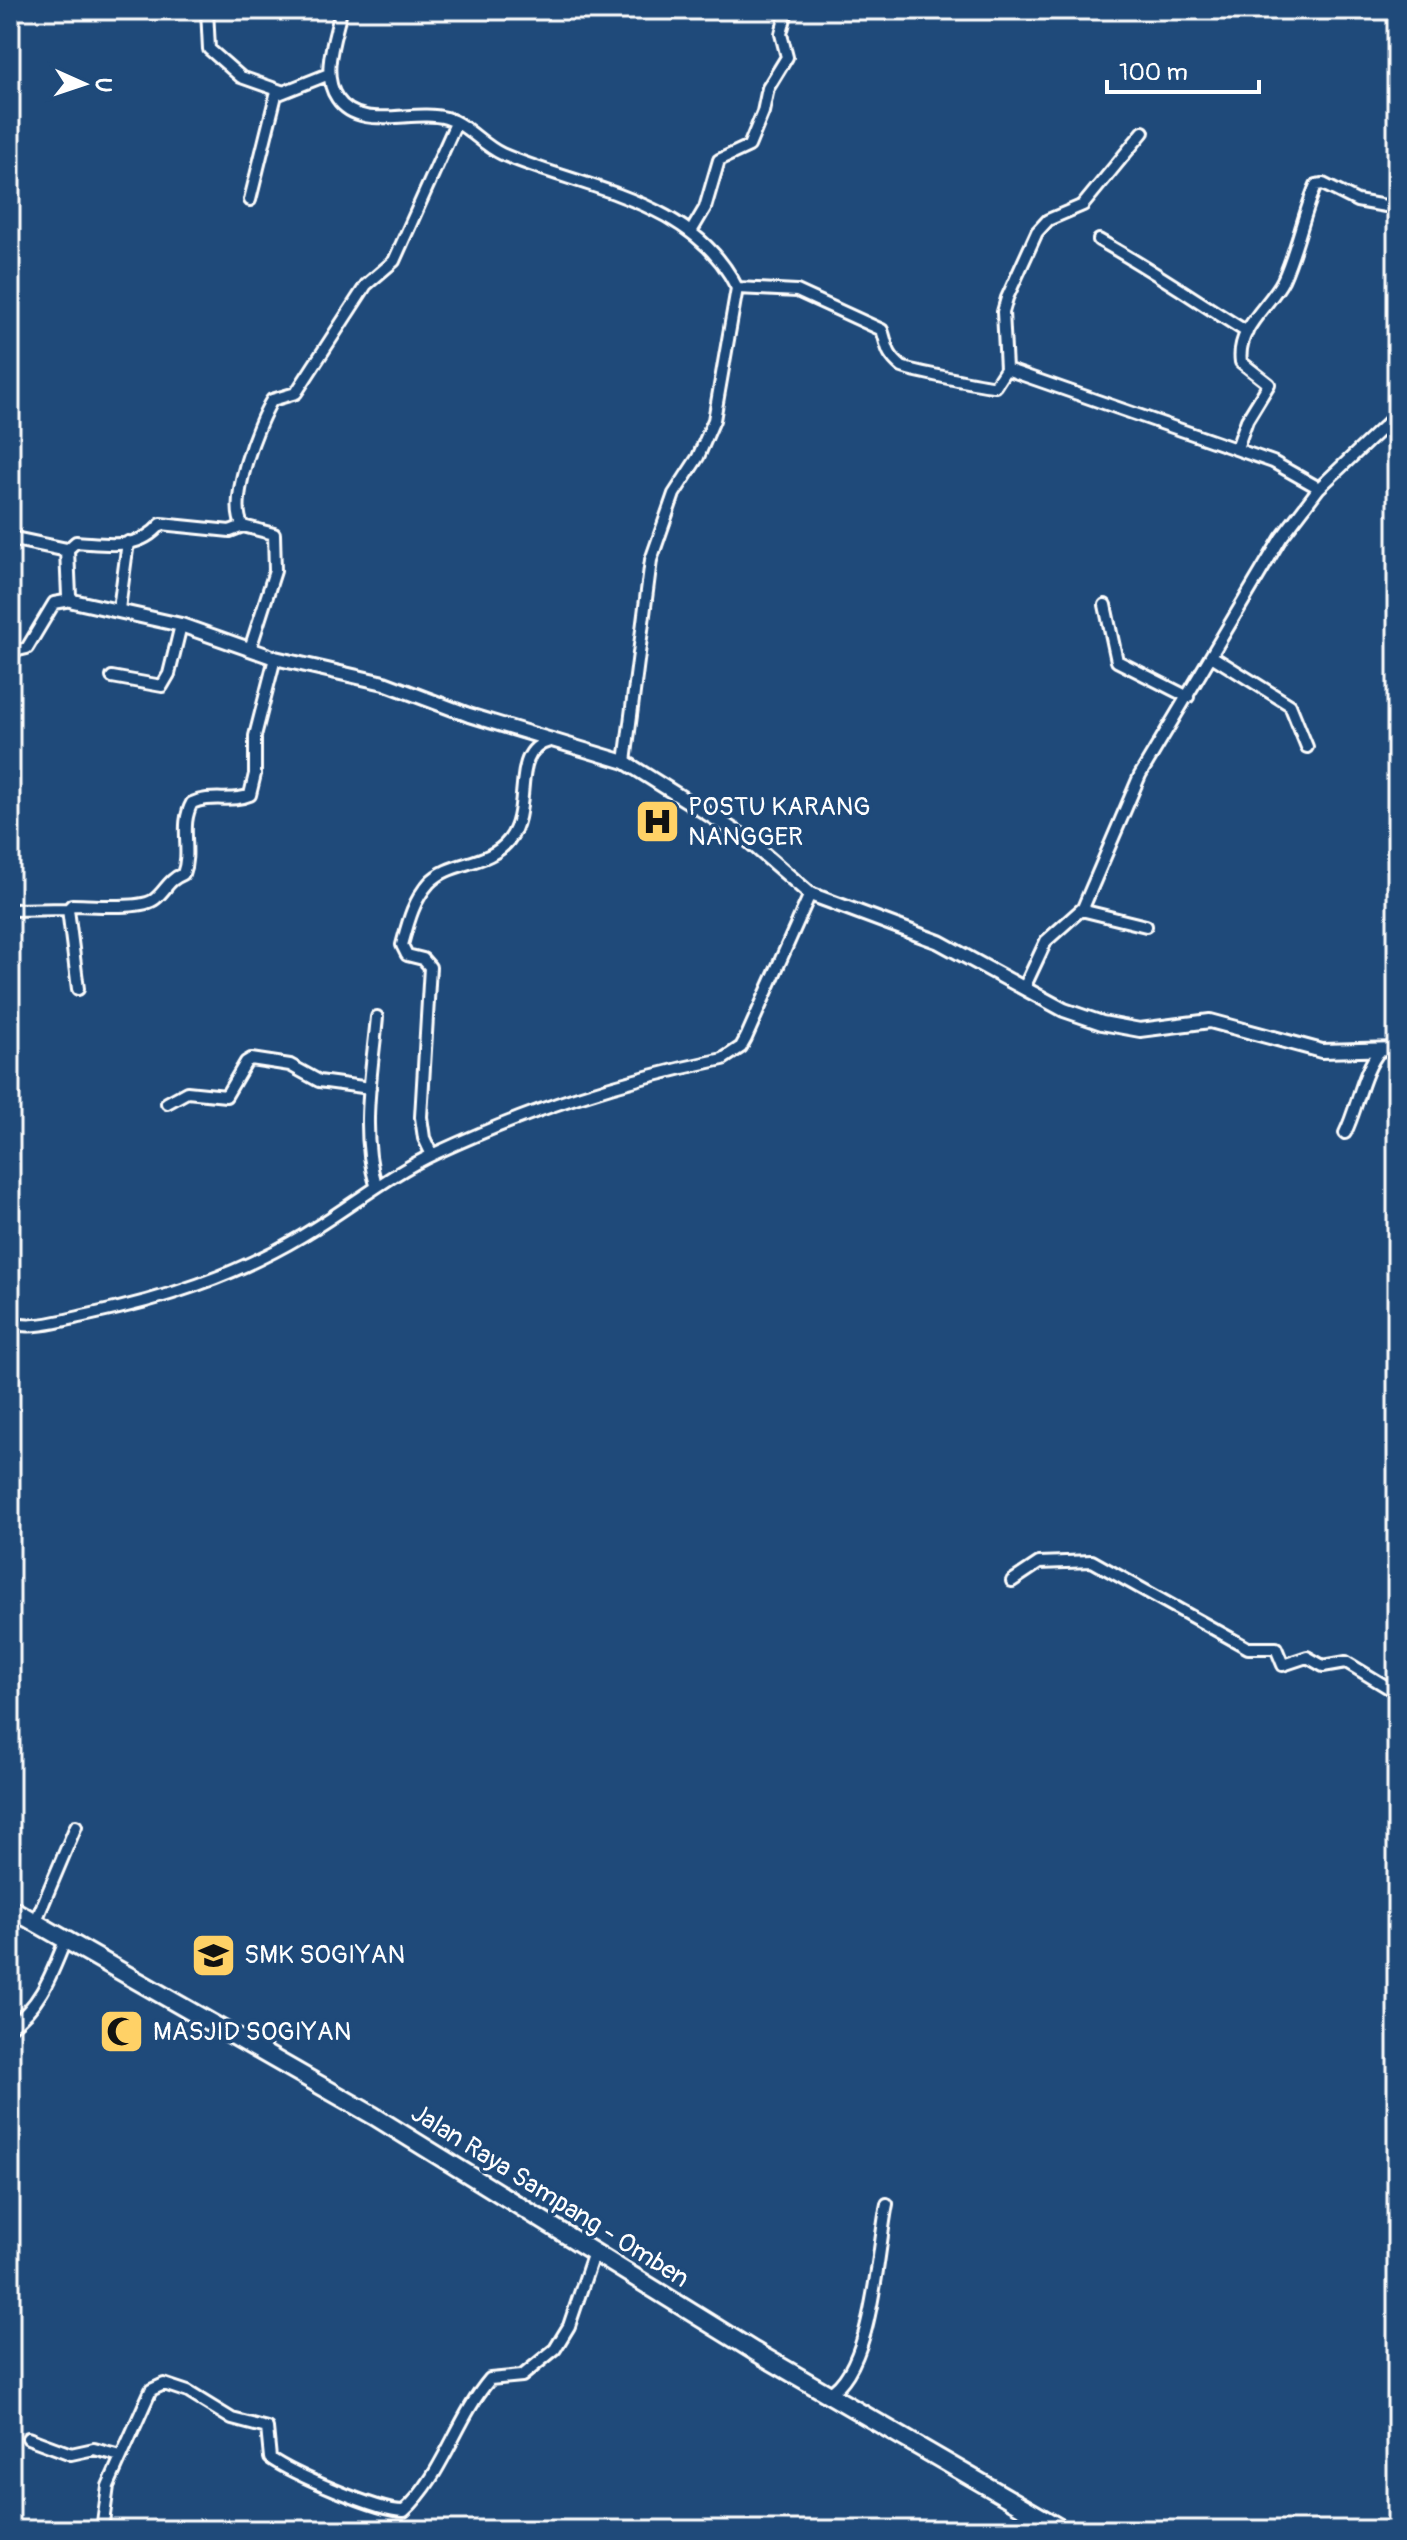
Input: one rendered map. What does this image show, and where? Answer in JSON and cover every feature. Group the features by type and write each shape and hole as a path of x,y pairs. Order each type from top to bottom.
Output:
{"main road":[{"name":"Jalan Raya Sampang - Omben","path":"10,1908 320,2084 828,2394 1063,2530"}],"street":[{"path":"207,10 206,43 209,49 241,77 281,91 329,74"},
{"path":"341,10 329,74 336,97 353,113 379,117 426,115 456,123 496,151 627,199 692,230 724,264 737,288 714,420 702,449 674,494 651,560 625,762"},
{"path":"692,230 705,208 719,160 747,149 763,112 768,88 785,65 788,52 781,34 787,10"},
{"path":"250,200 270,113 281,91"},
{"path":"243,526 239,505 262,417 275,397 296,393 366,285 394,261 456,123"},
{"path":"737,288 797,291 879,328 884,332 884,347 909,370 942,374 988,387 999,382 1006,369 1003,312 1037,232 1048,220 1083,205 1143,132"},
{"path":"1237,448 1247,420 1269,384 1241,362 1247,332 1282,282 1316,185 1323,184 1357,201 1397,208"},
{"path":"1099,240 1164,276 1210,311 1247,332"},
{"path":"1006,369 1237,448 1273,462 1319,488"},
{"path":"1024,988 1046,941 1081,910 1140,775 1213,657 1281,538 1319,488 1397,414"},
{"path":"67,550 76,542 128,542 150,538 161,524 230,531 243,526 270,531 275,539 275,571 250,649"},
{"path":"10,538 67,550"},
{"path":"119,609 128,542"},
{"path":"67,550 71,600"},
{"path":"10,652 27,648 54,603 71,600 181,625 275,658 384,683 550,741 625,762 743,836 810,894 939,942 1064,1010 1133,1030 1210,1021 1322,1051 1397,1049"},
{"path":"1105,605 1117,661 1188,697"},
{"path":"112,677 162,686 169,674 181,625"},
{"path":"1213,657 1290,705 1307,747"},
{"path":"10,910 141,904 153,901 168,881 183,874 186,861 185,818 192,803 207,798 239,799 254,790 255,736 275,658"},
{"path":"432,1155 421,1117 430,967 423,959 407,955 402,945 417,900 429,883 451,870 494,855 508,841 519,821 528,755 536,745 550,741"},
{"path":"10,1323 52,1322 128,1306 211,1283 304,1235 376,1185 432,1155 505,1123 612,1083 733,1054 752,1028 810,894"},
{"path":"68,909 78,989"},
{"path":"1081,910 1146,926"},
{"path":"376,1185 367,1136 377,1017"},
{"path":"1345,1133 1358,1106 1369,1067 1381,1049"},
{"path":"167,1103 187,1092 226,1096 241,1068 251,1059 290,1065 319,1081 370,1088"},
{"path":"1012,1581 1039,1563 1092,1561 1248,1648 1276,1648 1285,1666 1307,1657 1323,1666 1346,1662 1397,1693"},
{"path":"35,1923 76,1826"},
{"path":"10,2027 35,2005 51,1980 65,1941"},
{"path":"828,2394 839,2388 855,2364 887,2204"},
{"path":"102,2530 108,2486 156,2385 173,2385 232,2419 267,2428 270,2458 287,2468 378,2507 404,2511 424,2488 464,2414 490,2379 522,2376 564,2338 594,2252"},
{"path":"28,2438 71,2454 94,2449 120,2456"}],"place":[{"name":"POSTU KARANG NANGGER","path":"657,822"},
{"name":"SMK SOGIYAN","path":"213,1955"},
{"name":"MASJID SOGIYAN","path":"122,2032"}]}
